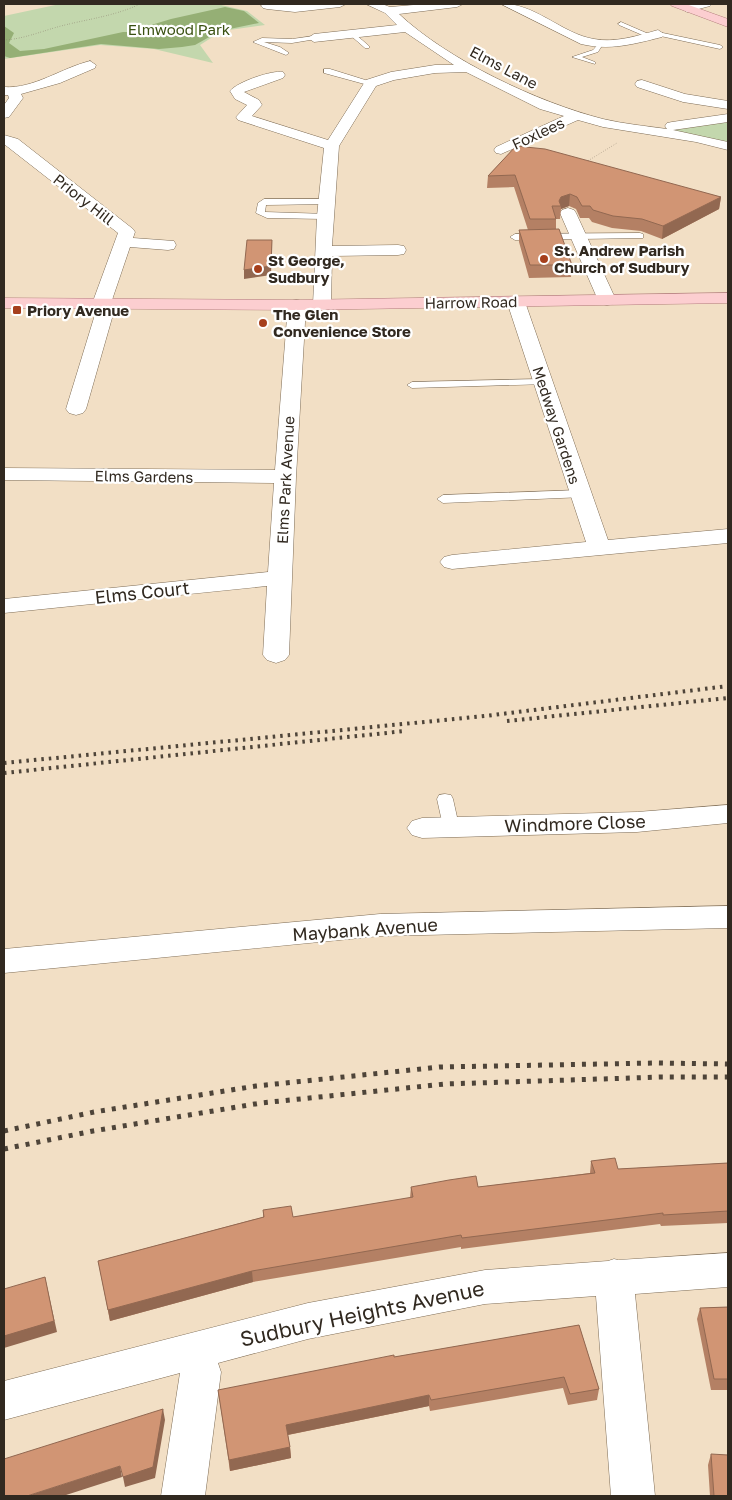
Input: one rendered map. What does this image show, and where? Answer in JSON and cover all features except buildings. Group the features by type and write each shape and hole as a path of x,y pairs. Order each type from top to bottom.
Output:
{"main road":[{"path":"682,6 728,23"},
{"name":"Harrow Road","path":"4,303 322,305 728,298"}],"street":[{"path":"267,6 295,8 340,4"},
{"name":"Elms Lane","path":"372,4 389,11 407,28 468,68 545,106 575,116 728,146"},
{"path":"389,11 457,4"},
{"path":"507,4 585,41 600,44 619,44 654,35"},
{"path":"682,6 706,4"},
{"path":"314,38 407,28"},
{"path":"9,92 55,80 90,65"},
{"path":"322,305 326,209 332,146 371,83 391,76 435,69 468,68"},
{"path":"278,75 244,86 237,91 240,96 254,103 253,108 244,114 243,117 332,146"},
{"path":"642,84 683,98 728,105"},
{"path":"4,114 16,98 9,92"},
{"name":"Foxlees","path":"501,150 575,116"},
{"name":"Elms Lane","path":"636,128 691,125 728,118"},
{"name":"Priory Hill","path":"4,139 13,142 127,232 104,304 76,409"},
{"path":"568,213 607,300"},
{"path":"124,242 168,244"},
{"path":"324,251 398,250"},
{"name":"Medway Gardens","path":"516,302 599,548"},
{"name":"Elms Park Avenue","path":"276,655 285,477 297,305"},
{"name":"Elms Gardens","path":"4,474 285,477"},
{"path":"452,562 728,536"},
{"name":"Elms Court","path":"4,606 280,578"},
{"name":"Windmore Close","path":"422,828 636,822 728,814"},
{"name":"Maybank Avenue","path":"4,961 380,925 520,920 728,917"},
{"name":"Sudbury Heights Avenue","path":"4,1401 308,1321 485,1287 614,1276 728,1270"},
{"path":"614,1276 632,1496"},
{"path":"183,1496 201,1372 192,1350"}],"lane":[{"path":"621,24 654,35 720,46"},
{"path":"352,34 368,47"},
{"path":"286,53 278,48 256,42 262,40 292,41 314,38"},
{"path":"594,63 575,57 596,51 600,44"},
{"path":"327,71 371,83"},
{"path":"262,202 326,209 267,215 260,213 262,202"},
{"path":"515,237 640,236"},
{"path":"412,385 543,382"},
{"path":"443,499 580,494"},
{"path":"445,799 451,826"}],"path":[{"path":"4,40 111,15 140,4"},
{"path":"582,165 632,133 636,128"}],"green space":[{"name":"Elmwood Park","path":"60,4 217,4 247,11 265,25 222,31 200,45 213,63 154,49 100,45 4,59 4,16"},
{"path":"225,7 244,11 259,23 220,31 195,45 182,47 159,49 101,44 10,58 4,56 4,26 14,33 9,43 20,51 44,49 128,32 171,19"},
{"path":"728,121 728,142 662,129 699,126"}],"railway":[{"path":"4,763 485,716 728,686"},
{"path":"507,721 728,698"},
{"path":"4,773 405,731"},
{"path":"4,1131 94,1112 256,1086 440,1067 656,1063 728,1064"},
{"path":"4,1149 93,1131 261,1103 445,1084 662,1077 728,1077"}],"place":[{"name":"St. Andrew Parish Church of Sudbury","path":"544,259"},
{"name":"St George, Sudbury","path":"258,269"},
{"name":"Priory Avenue","path":"17,310"},
{"name":"The Glen Convenience Store","path":"263,323"}]}
